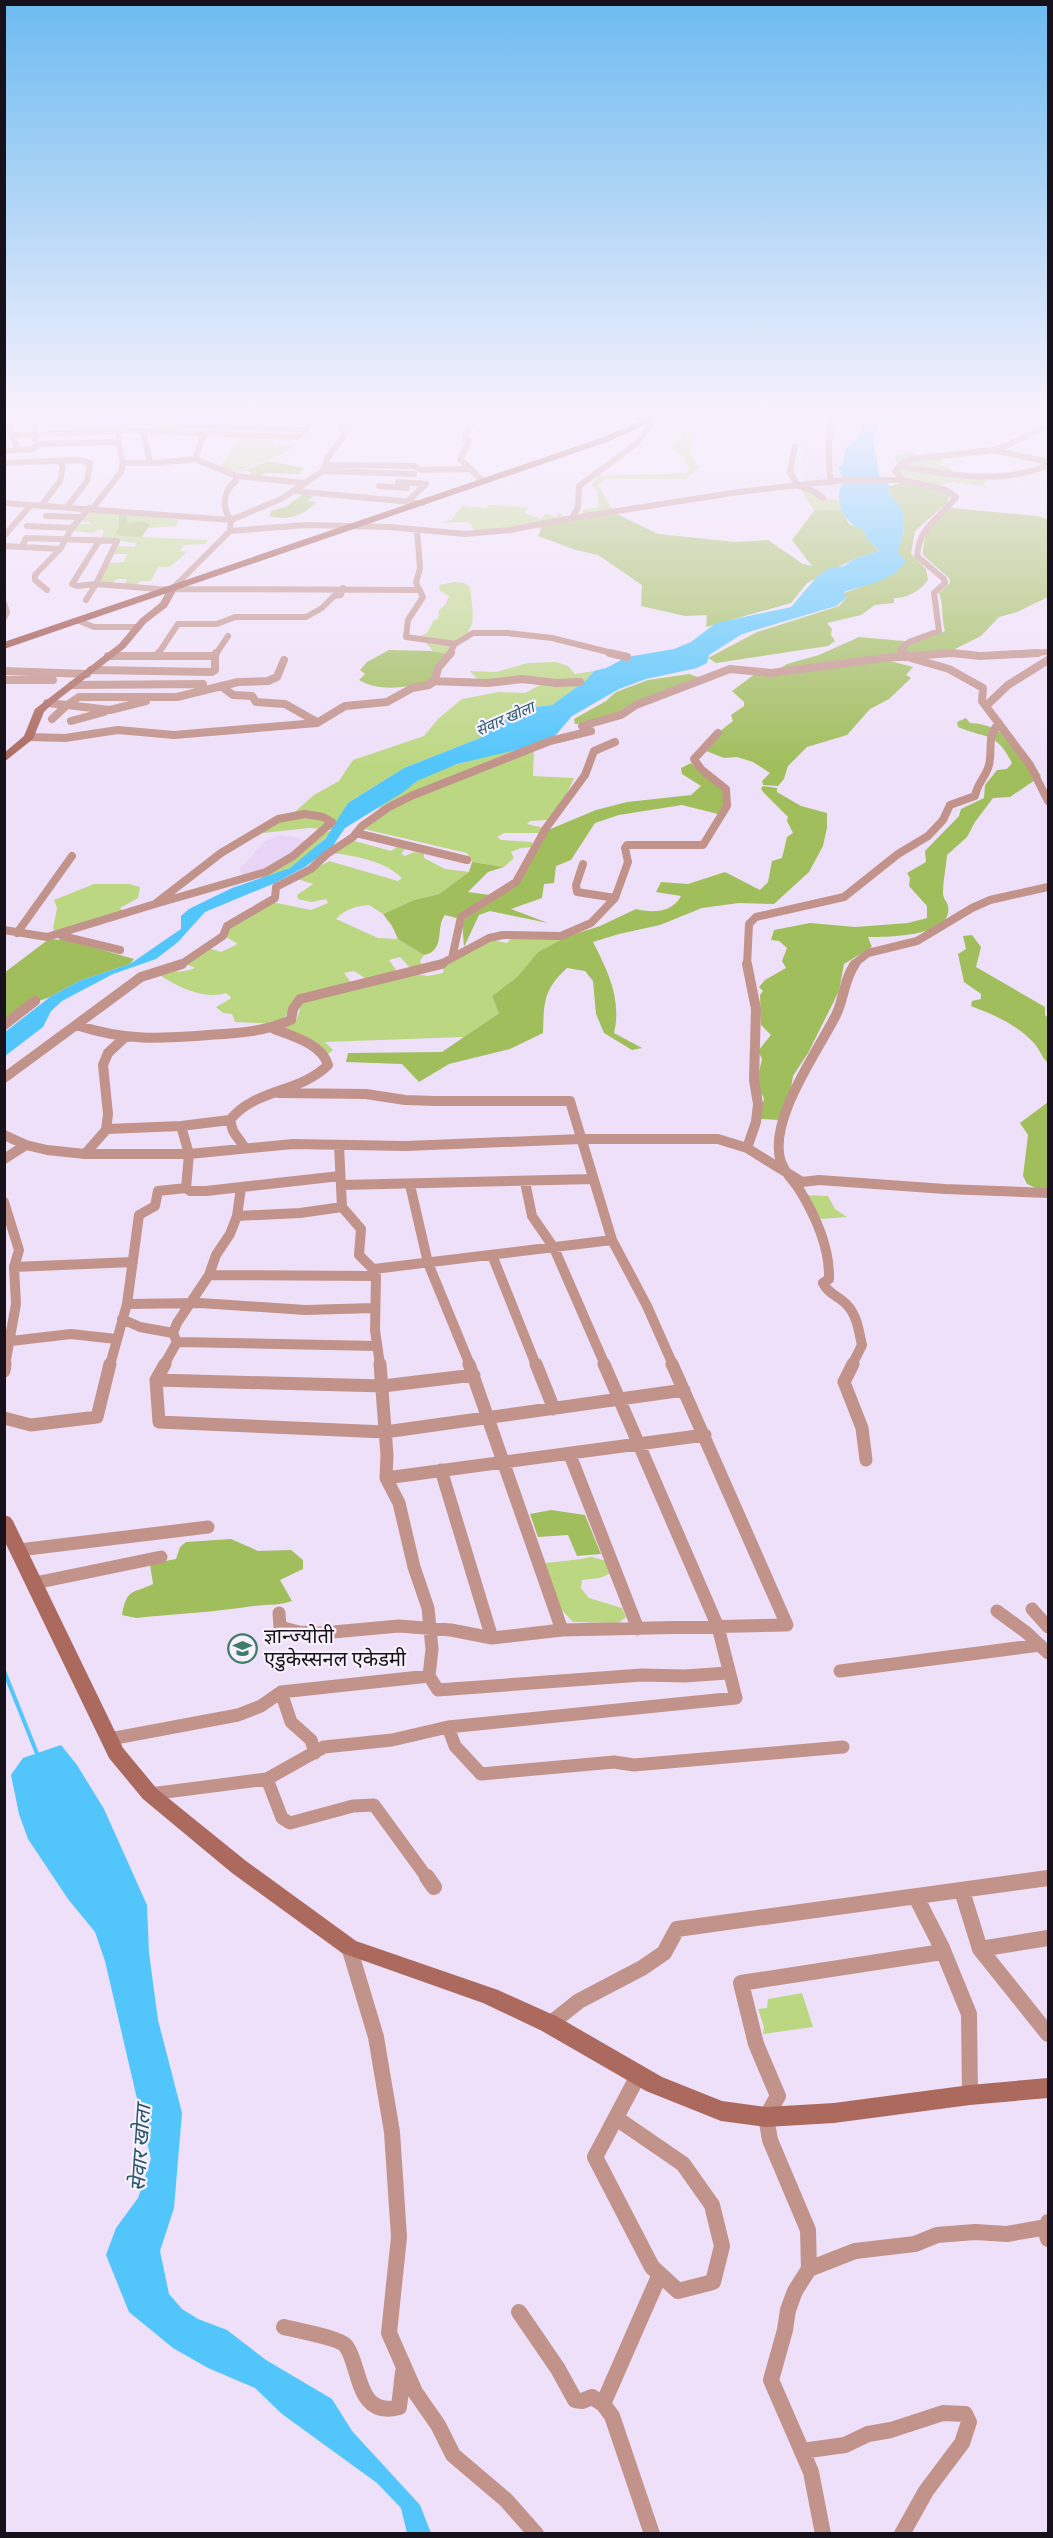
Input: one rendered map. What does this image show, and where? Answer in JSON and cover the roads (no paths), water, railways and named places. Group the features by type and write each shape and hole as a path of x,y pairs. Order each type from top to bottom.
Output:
{"main road":[{"path":"7,644 340,529"}],"street":[{"path":"47,590 35,580 35,575 60,549 71,529"},
{"path":"4,759 28,737 39,711 122,646 137,627 164,605 172,589 230,531 250,529"},
{"path":"413,529 465,534 504,529"},
{"path":"923,529 918,539 917,556 944,579 945,583 934,593 939,606 937,620 939,631 909,642 900,650 910,658 950,669 983,688 982,701 1030,765 1048,801"},
{"path":"417,530 420,568 416,583 423,597 408,620 406,637 455,644"},
{"path":"22,546 26,537 117,541 86,600"},
{"path":"99,541 72,584 77,586 96,584 160,591"},
{"path":"4,546 60,549"},
{"path":"156,656 178,624 217,624 235,617 313,615 334,596 341,595 344,588"},
{"path":"172,589 420,590"},
{"path":"4,603 7,612 4,618"},
{"path":"79,621 94,627 137,627"},
{"path":"28,737 65,738 118,730 174,735 317,723 345,706 387,702 412,688 429,685 435,681 438,668 455,644 473,633 507,633 552,638 627,657"},
{"path":"4,671 45,673 212,672 215,670 217,650 228,636"},
{"path":"4,1078 141,976 177,967 223,936 227,926 274,898 276,888 311,869 388,807 550,741 591,730 582,726 621,715 636,705 730,669 771,674 885,658 910,658 952,653 980,656 1048,652"},
{"path":"108,656 215,656"},
{"path":"885,658 950,669"},
{"path":"52,719 79,697 177,697 245,681 273,680 284,660"},
{"path":"987,705 1019,677 1048,660"},
{"path":"40,680 45,673"},
{"path":"4,680 203,684"},
{"path":"432,681 580,682"},
{"path":"221,686 233,695 252,696 256,702 285,704 317,723"},
{"path":"71,721 160,697"},
{"path":"47,703 110,710"},
{"path":"747,1148 756,1122 758,1104 754,1080 756,1009 747,971 749,924 756,917 844,897 898,854 928,836 943,820 950,805 975,796 976,784 986,776 990,766 988,757 990,734 999,723"},
{"path":"76,1025 110,1036 181,1040 274,1029 291,1020 293,1009 300,999 310,995 436,967 489,938 503,935 561,936 574,932 591,922 615,898 628,862 625,848 627,845 703,845 726,809 726,789 701,769 694,759 718,733"},
{"path":"453,958 458,949 461,917 516,882 546,828 585,775 594,751 605,744 615,742"},
{"path":"59,936 155,904 266,872 293,856 332,822 323,817 305,814 278,819 221,853 155,904"},
{"path":"356,833 467,860"},
{"path":"17,933 72,856"},
{"path":"582,864 576,885 577,892 615,898"},
{"path":"866,1460 862,1428 844,1382 862,1345 851,1307 846,1301 826,1290 823,1283 829,1278 830,1269 816,1222 798,1187 783,1171 779,1150 784,1120 803,1072 838,1011 852,968 862,956 882,949 906,946 983,902 1048,887"},
{"path":"4,930 86,940 120,950"},
{"path":"4,1025 35,1001"},
{"path":"107,1129 181,1126 230,1120 242,1107 324,1071 328,1061 306,1043 274,1029"},
{"path":"85,1154 101,1142 107,1129 109,1116 102,1067 105,1057 124,1038"},
{"path":"278,1093 366,1094 405,1100 435,1101 570,1101 612,1240 647,1306 787,1625 562,1630 492,1638 452,1630 399,1626 322,1633 299,1632 280,1627 279,1613"},
{"path":"230,1120 232,1131 245,1149"},
{"path":"181,1126 189,1154 186,1188"},
{"path":"4,1135 26,1145 47,1150 85,1154 189,1154 293,1144 478,1145 581,1139 718,1139 747,1148 802,1182 819,1180 945,1189 1048,1192"},
{"path":"4,1159 26,1145"},
{"path":"339,1145 342,1207 361,1229 356,1247 361,1259 375,1272 377,1346 383,1386 386,1478 399,1503 414,1567 428,1608 431,1630 429,1676 438,1690 632,1676 726,1673"},
{"path":"4,1418 31,1425 98,1417 116,1339 127,1304 139,1215 155,1206 158,1191 170,1188 186,1188 190,1191 341,1181 410,1185 593,1179"},
{"path":"150,1794 267,1779 324,1747 392,1740 448,1726 736,1698 726,1673 726,1655 718,1627 554,1248 532,1216 525,1182"},
{"path":"410,1185 428,1263 474,1375 562,1630"},
{"path":"241,1188 237,1216 230,1234 213,1261 209,1275 190,1304 156,1380 159,1422 385,1432 684,1390"},
{"path":"4,1202 19,1250 14,1267 16,1304 4,1371"},
{"path":"237,1216 300,1213 342,1207"},
{"path":"209,1275 375,1272 428,1263 612,1240"},
{"path":"492,1255 554,1409"},
{"path":"14,1267 133,1262"},
{"path":"127,1304 190,1304 305,1310 375,1308"},
{"path":"122,1319 175,1338 377,1346"},
{"path":"11,1341 71,1334 116,1339"},
{"path":"156,1380 383,1386 474,1375"},
{"path":"386,1478 504,1464 705,1435"},
{"path":"570,1455 638,1629"},
{"path":"441,1470 492,1638"},
{"path":"4,1521 20,1550 116,1753 150,1794 239,1867 349,1947 490,1996 550,2024 654,2084 721,2111 766,2117 834,2113 970,2095 1048,2088"},
{"path":"20,1550 208,1527"},
{"path":"35,1583 160,1557"},
{"path":"1032,1609 1048,1627"},
{"path":"997,1611 1044,1649"},
{"path":"840,1671 1044,1649"},
{"path":"110,1739 238,1715 261,1706 281,1692 429,1676"},
{"path":"281,1692 291,1722 311,1740 315,1753"},
{"path":"448,1726 455,1746 481,1774 614,1762 634,1765 843,1747"},
{"path":"267,1779 282,1818 290,1823 310,1820 363,1804 374,1805 434,1887"},
{"path":"550,2024 579,2001 664,1953 677,1929 1048,1878"},
{"path":"962,1891 980,1949 1048,2034"},
{"path":"916,1897 942,1948 969,2014 970,2095"},
{"path":"980,1949 1048,1938"},
{"path":"349,1947 376,2037 392,2132 399,2237 389,2333 403,2369 438,2425 453,2455 506,2500 536,2534"},
{"path":"823,2534 811,2472 771,2380 785,2330 788,2310 795,2291 809,2269 808,2230 770,2140 766,2117 778,2096 756,2044 741,1983 942,1952"},
{"path":"616,2118 683,2164 712,2205 722,2246 713,2282 678,2291 652,2267 595,2157 639,2074"},
{"path":"809,2269 855,2251 915,2244 937,2235 975,2232 1007,2234 1048,2229"},
{"path":"603,2404 660,2274"},
{"path":"519,2312 549,2354 575,2400 582,2401 592,2397 603,2404 612,2416 652,2534"},
{"path":"284,2326 341,2341 346,2346 368,2399 382,2408 389,2410 399,2407 403,2369"},
{"path":"802,2451 844,2445 868,2434 891,2430 943,2413 965,2414 969,2422 962,2443 926,2491 902,2534"}],"water":[{"path":"904,529 898,553 906,561 901,568 887,578 844,592 846,598 836,606 742,634 709,655 707,663 697,668 646,679 619,689 572,716 555,736 521,749 457,764 417,781 402,793 345,828 332,847 305,867 275,883 205,912 178,942 156,959 113,974 62,1001 51,1011 43,1027 5,1056 5,1032 50,997 79,981 130,964 181,929 181,916 189,909 232,888 290,868 326,838 348,803 404,768 480,738 490,726 506,715 527,708 552,705 585,681 594,671 606,668 627,657 674,649 691,642 716,623 791,607 827,569 844,566 856,558 879,551 867,539 864,530"},
{"path":"61,1745 77,1765 104,1809 147,1905 149,1953 158,2020 182,2113 174,2208 160,2251 169,2294 182,2309 198,2319 227,2330 266,2360 332,2399 352,2431 420,2505 431,2533 407,2533 401,2508 377,2483 282,2414 255,2388 208,2368 173,2348 129,2312 106,2255 116,2228 138,2198 151,2159 105,1961 95,1932 68,1899 28,1839 19,1814 11,1775 23,1758"}],"waterway":[{"name":"सेवार खोला","path":"4,1671 38,1756"}],"place":[{"name":"ज्ञान्ज्योती एडुकेस्सनल एकेडमी","path":"243,1648"}]}
